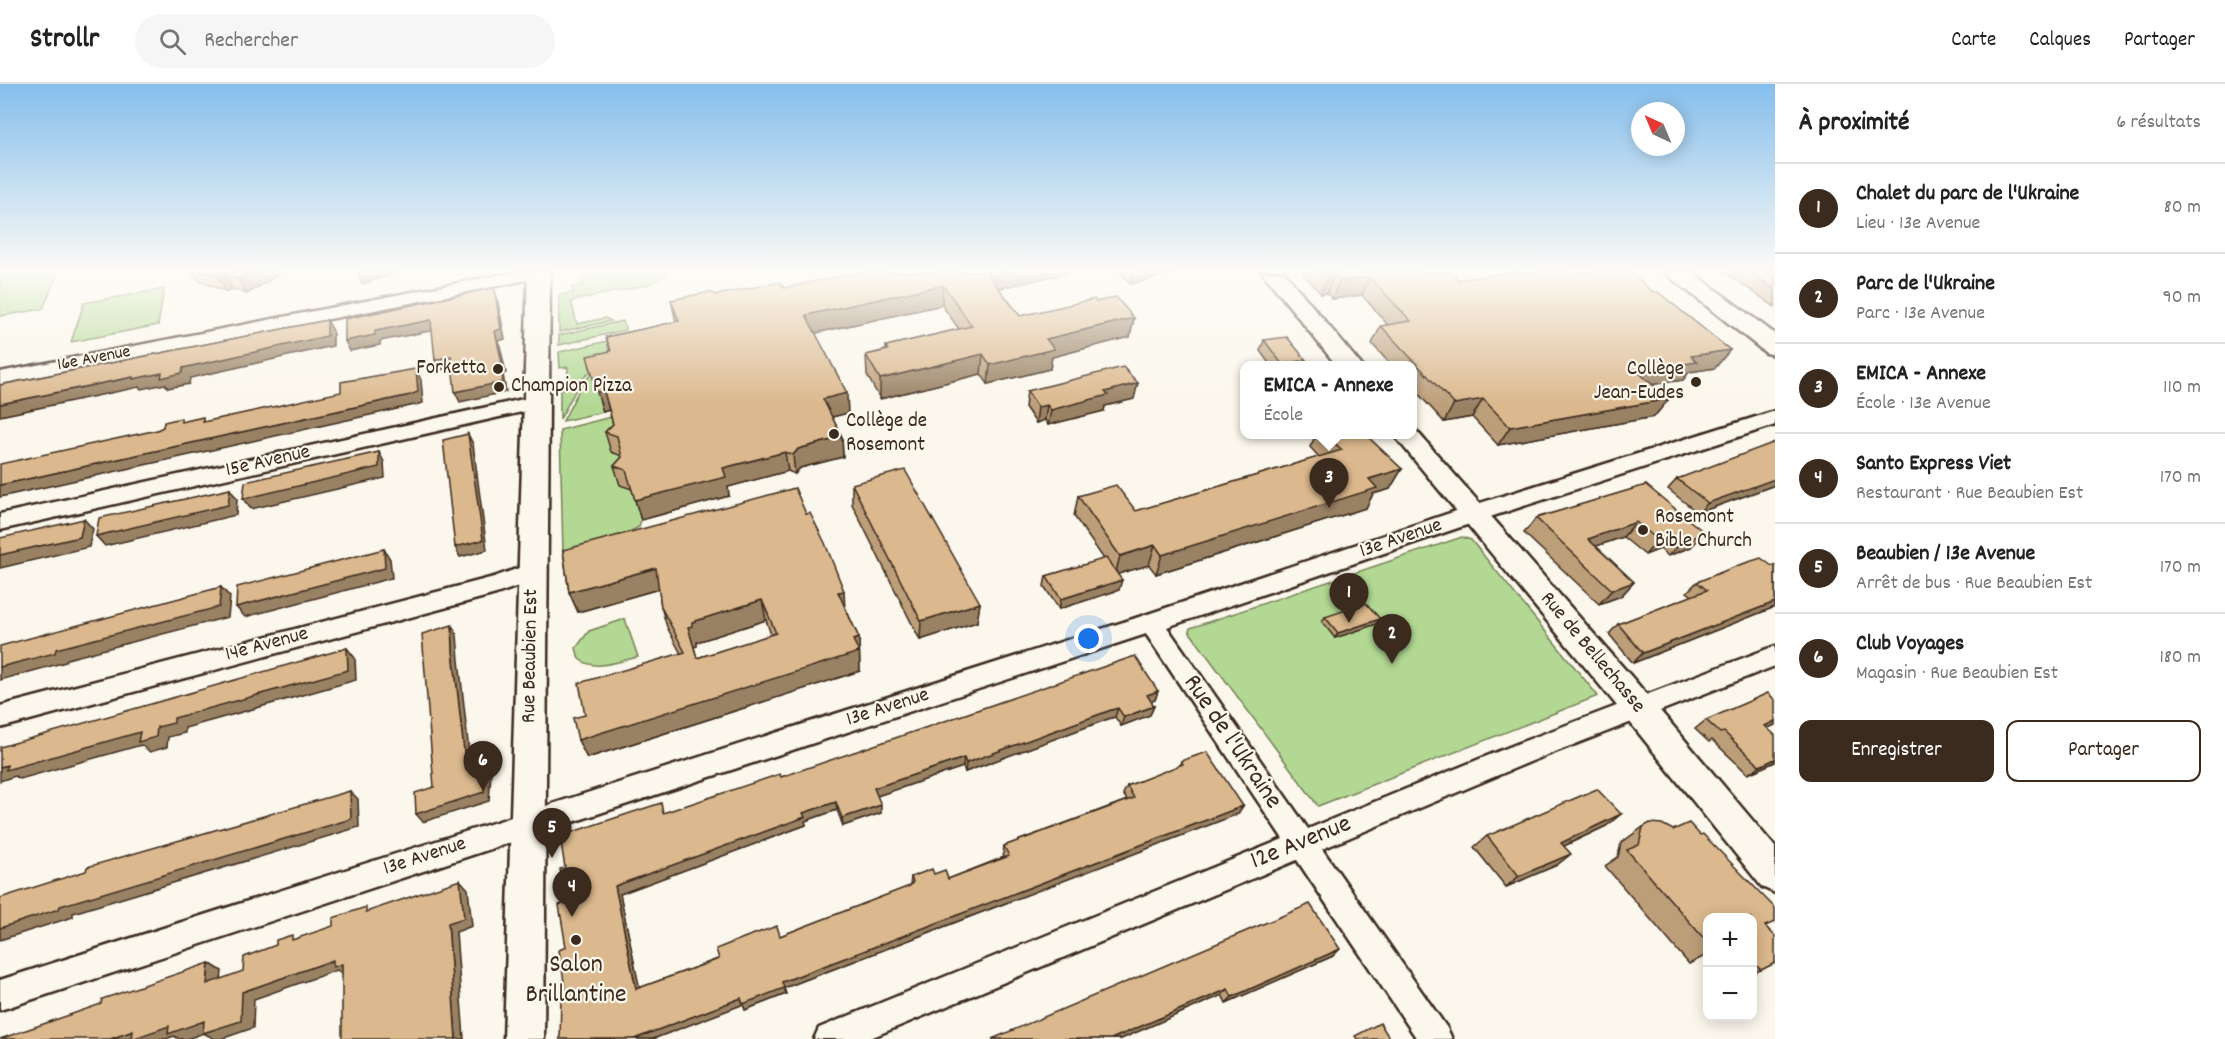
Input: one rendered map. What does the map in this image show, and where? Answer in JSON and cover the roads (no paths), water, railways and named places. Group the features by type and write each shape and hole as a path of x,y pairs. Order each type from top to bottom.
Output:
{"main road":[{"path":"1735,317 1775,347"},
{"path":"1761,317 1775,327"}],"street":[{"name":"16e Avenue","path":"0,378 313,317"},
{"name":"Rue Beaubien Est","path":"524,1039 526,823 539,317"},
{"path":"1310,317 1346,361"},
{"name":"15e Avenue","path":"0,522 537,402"},
{"name":"13e Avenue","path":"0,995 526,823 671,779 1151,623 1475,514 1775,418"},
{"name":"Rue de Bellechasse","path":"1410,439 1639,708 1775,875"},
{"name":"14e Avenue","path":"0,717 496,585 533,572"},
{"name":"Rue de l'Ukraine","path":"1151,623 1436,1039"},
{"name":"12e Avenue","path":"830,1039 1302,843 1775,656"}],"place":[{"name":"Forketta","path":"498,369"},
{"name":"Collège Jean-Eudes","path":"1696,382"},
{"name":"Champion Pizza","path":"499,387"},
{"name":"Collège de Rosemont","path":"834,434"},
{"name":"EMICA - Annexe","path":"1329,508"},
{"name":"Rosemont Bible Church","path":"1643,530"},
{"name":"Chalet du parc de l'Ukraine","path":"1349,623"},
{"name":"Parc de l'Ukraine","path":"1392,664"},
{"name":"Club Voyages","path":"483,791"},
{"name":"Beaubien / 13e Avenue","path":"552,858"},
{"name":"Santo Express Viet","path":"572,917"},
{"name":"Salon Brillantine","path":"576,940"}]}
